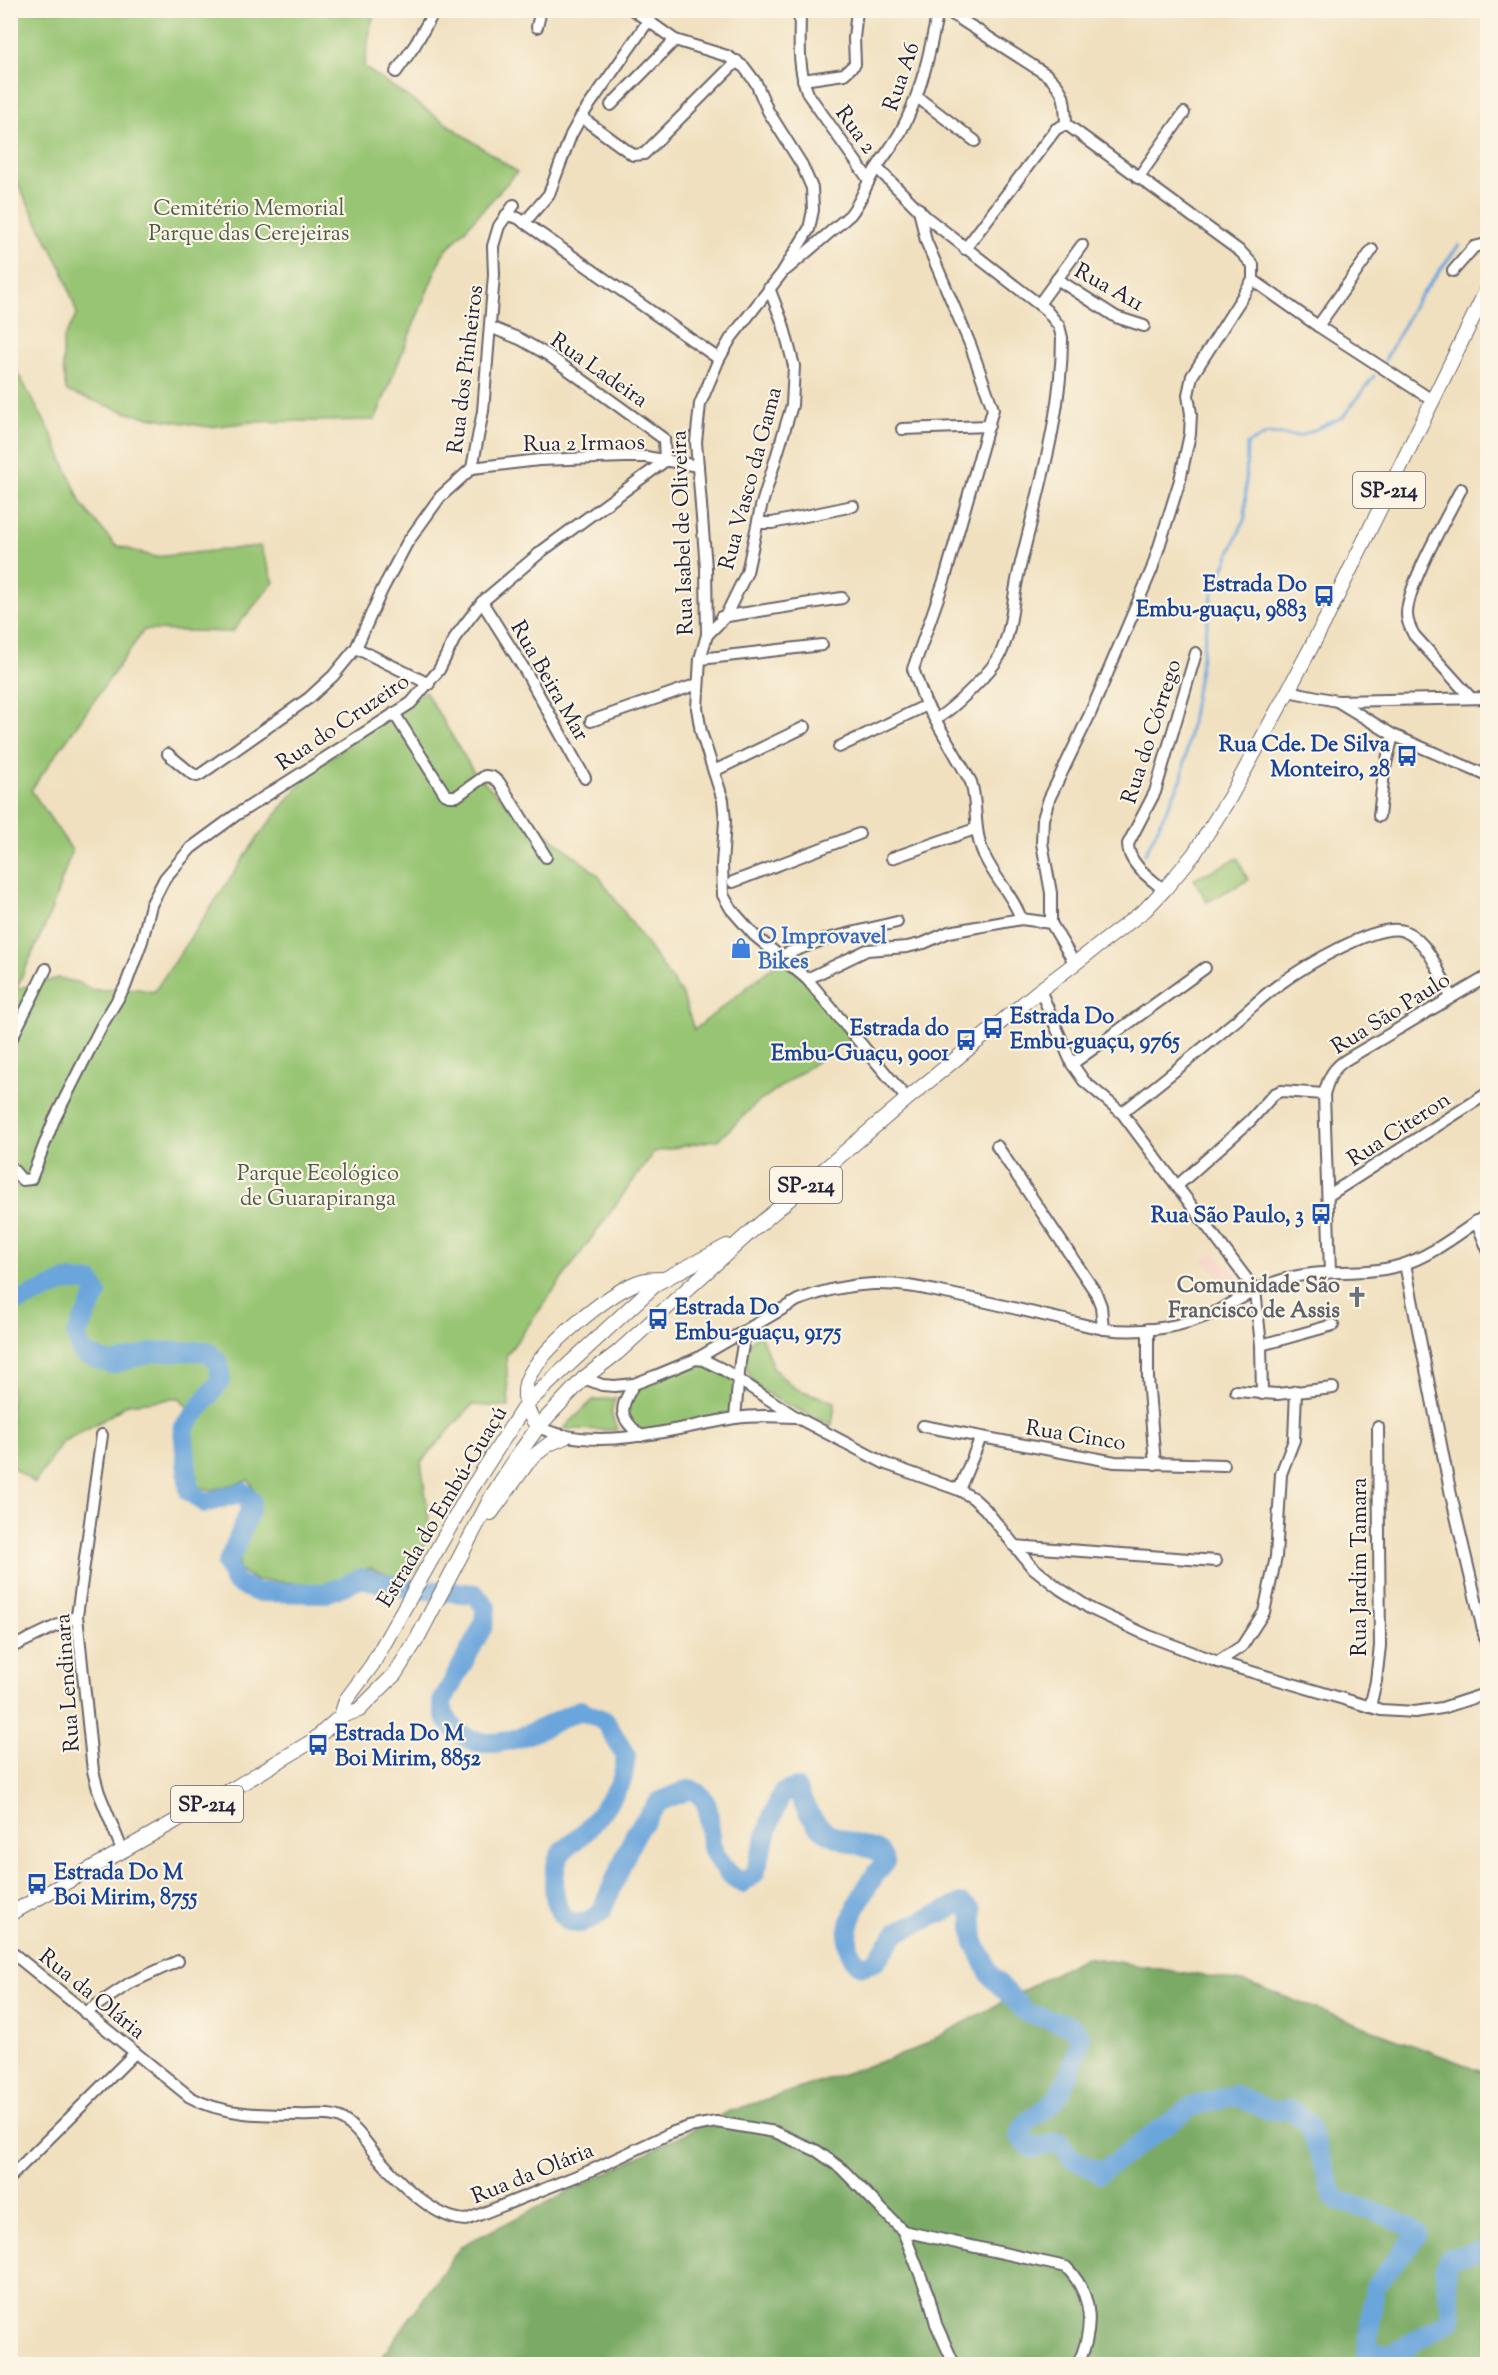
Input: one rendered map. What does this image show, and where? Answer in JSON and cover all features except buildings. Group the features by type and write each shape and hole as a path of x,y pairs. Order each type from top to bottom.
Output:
{"main road":[{"name":"Estrada do Embú-Guaçú","path":"10,1914 123,1852 314,1740 341,1716 359,1710 394,1674 417,1639 493,1494 538,1427 584,1378 617,1353 747,1235 907,1099 1040,990 1145,910 1164,890 1194,854 1230,797 1288,691 1328,615 1488,287"},
{"name":"Estrada do Embú-Guaçú","path":"341,1716 346,1700 372,1665 445,1534 526,1404 663,1279 747,1235"},
{"path":"538,1427 530,1416 526,1404 525,1391 529,1377 566,1334 608,1298 646,1279 663,1279"},
{"path":"564,1367 584,1378"},
{"path":"473,1532 490,1514 531,1458 549,1444 565,1437"}],"street":[{"path":"396,72 416,45 435,10"},
{"path":"537,27 541,10"},
{"path":"581,117 633,155 644,154 737,61 675,40 633,10"},
{"name":"Rua 2","path":"782,273 850,215 859,205 869,180 815,106 802,80 800,10"},
{"path":"802,80 844,74 855,64 856,10"},
{"name":"Rua A6","path":"869,180 899,135 917,97 928,64 939,10"},
{"path":"946,10 1047,75 1061,87 1065,100 1066,124"},
{"path":"521,220 549,194 571,135 581,117 649,20"},
{"path":"611,105 675,40"},
{"name":"Rua Isabel de Oliveira","path":"737,61 750,74 768,111 802,165 812,188 812,220 782,273 731,338 719,359 700,404 696,429 706,568 707,635 700,659 697,708 701,732 723,800 731,909 741,921 807,980 907,1099"},
{"path":"917,97 975,141"},
{"path":"1138,178 1184,113"},
{"path":"1066,124 1241,252 1253,265 1253,280 1192,376 1188,395 1191,414 1190,434 1180,480 1152,569 1090,714 1049,800 1043,819 1042,843 1051,893 1051,923 1075,964"},
{"path":"965,249 1056,129 1066,124"},
{"path":"877,168 965,249 1039,304 1056,322 1062,338 1053,433 1018,571 1009,634 993,664 946,712 936,719"},
{"name":"Rua dos Pinheiros","path":"168,754 191,773 197,776 201,774 316,692 356,648 382,590 407,543 440,498 472,468 483,411 494,275 494,246 499,226 514,205 521,220"},
{"path":"919,209 926,241 993,409 945,578 913,665 927,705 971,782 975,796 975,829 986,860 1015,905 1021,919"},
{"path":"506,215 521,220 719,359"},
{"path":"1039,304 1082,245"},
{"path":"1453,271 1474,247 1482,245 1488,248"},
{"path":"1318,326 1372,249"},
{"name":"Rua A11","path":"1057,279 1116,317 1144,326"},
{"path":"1253,280 1318,326 1432,400"},
{"name":"Rua Vasco da Gama","path":"707,635 725,617 747,572 766,490 792,405 794,366 783,324 769,288"},
{"name":"Rua Ladeira","path":"490,327 520,339 548,355 606,399 648,426 664,439 665,461"},
{"path":"902,429 989,426"},
{"name":"Rua 2 Irmaos","path":"472,468 539,460 625,457 698,466"},
{"name":"Rua do Cruzeiro","path":"10,1166 22,1180 31,1179 54,1120 102,1026 125,987 142,941 151,905 165,878 191,848 255,803 411,703 439,670 456,636 482,602 535,557 665,461"},
{"path":"1461,489 1418,576 1408,603 1407,615 1408,626 1414,636 1471,698"},
{"path":"759,523 772,523 853,506"},
{"path":"707,616 725,617 842,598"},
{"name":"Rua Beira Mar","path":"482,602 526,672 585,778"},
{"path":"700,659 822,645"},
{"path":"356,648 429,684"},
{"name":"Rua do Córrego","path":"1164,890 1147,876 1128,852 1128,844 1155,792 1196,653"},
{"path":"591,721 698,684"},
{"path":"1288,691 1337,701 1488,698"},
{"path":"1337,701 1393,735 1488,776"},
{"path":"839,747 927,705"},
{"path":"394,713 445,794 457,796 485,776 492,777 499,782 546,857"},
{"path":"714,771 806,727"},
{"path":"1380,816 1384,772 1393,735"},
{"path":"892,858 975,829"},
{"path":"728,885 859,834"},
{"path":"807,980 867,950 907,947 924,943 949,932 1021,919 1051,923"},
{"path":"780,956 823,940 897,922"},
{"path":"1122,1113 1284,981 1331,954 1386,930 1404,931 1420,942 1433,960 1451,997"},
{"path":"1072,1064 1205,968"},
{"path":"10,1042 46,969"},
{"name":"Rua São Paulo","path":"1330,1272 1324,1094 1330,1075 1339,1064 1488,976"},
{"path":"1040,990 1072,1064 1084,1081 1122,1113 1255,1290 1261,1345 1262,1394"},
{"path":"1178,1186 1250,1121 1275,1094 1281,1091 1324,1094"},
{"name":"Rua Citeron","path":"1329,1195 1488,1092"},
{"path":"996,1146 1096,1293 1101,1305 1103,1329"},
{"path":"584,1378 602,1385 633,1384 696,1359 745,1333 798,1300 815,1294 873,1284 892,1284 935,1291 1103,1329 1148,1329 1187,1323 1217,1311 1255,1290 1300,1275 1384,1269 1405,1264 1431,1251 1488,1214"},
{"path":"1476,1221 1488,1250"},
{"path":"1405,1264 1451,1495 1488,1651"},
{"path":"1261,1345 1333,1325"},
{"path":"1148,1329 1148,1378 1155,1464"},
{"path":"735,1418 745,1333"},
{"path":"696,1359 713,1364 796,1417 886,1464 959,1490 973,1498 985,1509 1031,1566 1060,1589 1091,1609 1149,1636 1218,1662 1381,1710 1415,1712 1442,1708 1488,1693"},
{"path":"633,1384 624,1401 623,1414 625,1420 641,1436"},
{"path":"1236,1391 1262,1394 1333,1388"},
{"path":"1218,1662 1242,1646 1264,1612 1276,1557 1281,1474 1294,1440 1296,1391"},
{"path":"538,1427 565,1437 641,1436 735,1418 796,1417"},
{"name":"Rua Cinco","path":"923,1426 1115,1462 1224,1465"},
{"name":"Rua Jardim Tamara","path":"1370,1707 1380,1646 1378,1427"},
{"name":"Rua Lendinara","path":"102,1435 77,1616 93,1771 99,1793 123,1852"},
{"path":"959,1490 981,1437"},
{"path":"1014,1546 1216,1561"},
{"path":"1476,1599 1488,1595"},
{"path":"10,1647 77,1616"},
{"name":"Rua da Olária","path":"10,1951 190,2097 204,2105 218,2109 252,2113 335,2115 358,2132 377,2156 426,2205 453,2220 466,2220 592,2170 671,2133 717,2122 775,2132 817,2151 840,2168 903,2231 929,2297 936,2324 954,2364"},
{"path":"84,2013 130,1983 178,1961"},
{"path":"10,2177 135,2053"},
{"path":"903,2231 1066,2267 1076,2277 1088,2302 1089,2327 1083,2355 1078,2364"}],"shaded area":[{"path":"1215,1252 1241,1281 1230,1289 1202,1260"}],"green space":[{"name":"Cemitério Memorial Parque das Cerejeiras","path":"376,10 371,24 364,67 517,172 442,255 375,420 252,422 209,427 131,414 66,391 63,340 77,314 63,271 11,171 11,11"},
{"name":"Parque Ecológico de Guarapiranga","path":"10,359 51,433 82,505 115,545 155,557 260,546 274,582 232,632 144,630 31,790 72,850 49,917 16,989 59,978 79,983 93,990 138,989 154,992 258,837 311,771 425,691 473,771 528,825 541,829 598,875 683,996 694,1030 781,960 807,979 850,1038 756,1104 719,1139 654,1152 506,1356 509,1407 472,1405 421,1462 430,1527 417,1570 403,1580 370,1568 326,1585 256,1580 239,1570 241,1551 257,1508 254,1491 249,1480 213,1490 198,1487 190,1447 195,1417 180,1398 128,1404 62,1442 35,1483 11,1466"},
{"path":"1238,858 1248,880 1207,902 1194,879"},
{"path":"760,1333 773,1368 794,1388 835,1402 832,1425 776,1399 753,1381 746,1365 746,1356 752,1340"},
{"path":"693,1361 738,1380 735,1418 645,1434 633,1427 624,1407 636,1384"},
{"path":"616,1398 612,1414 618,1430 563,1429 593,1400"},
{"path":"1085,1957 1248,1983 1487,2073 1487,2364 377,2364 461,2246 728,2112 912,2051"}],"waterway":[{"path":"1385,360 1416,302 1459,245"},
{"path":"1145,854 1182,778 1212,595 1245,518 1247,444 1268,434 1301,436 1343,417 1374,376"},
{"path":"10,1305 67,1281 91,1282 97,1294 76,1335 82,1353 112,1364 154,1352 207,1351 218,1362 221,1380 183,1429 189,1491 205,1503 243,1492 251,1500 249,1513 227,1565 235,1582 257,1592 326,1593 362,1578 403,1588 475,1594 486,1608 483,1626 442,1702 444,1714 456,1730 470,1739 485,1743 518,1738 580,1710 605,1721 626,1756 622,1779 594,1821 564,1850 556,1864 555,1893 560,1912 565,1918 580,1923 601,1912 636,1832 659,1802 690,1789 698,1794 707,1805 711,1843 715,1855 727,1871 742,1883 755,1873 772,1817 782,1793 796,1788 810,1815 821,1828 840,1839 879,1851 885,1862 860,1899 849,1930 848,1944 852,1956 862,1966 875,1962 897,1932 961,1904 972,1911 974,1940 990,1975 1027,2013 1072,2026 1081,2038 1059,2095 1031,2119 1019,2136 1032,2149 1059,2142 1071,2158 1100,2173 1191,2107 1234,2095 1271,2111 1291,2110 1308,2123 1335,2199 1395,2219 1418,2233 1375,2287 1366,2352 1392,2355 1452,2320 1445,2269 1449,2258 1488,2250"}],"place":[{"name":"Estrada Do Embu-guaçu, 9883","path":"1324,596"},
{"name":"Rua Cde. De Silva Monteiro, 28","path":"1407,756"},
{"name":"O Improvavel Bikes","path":"741,948"},
{"name":"Estrada Do Embu-guaçu, 9765","path":"993,1028"},
{"name":"Estrada do Embu-Guaçu, 9001","path":"966,1040"},
{"name":"Rua São Paulo, 3","path":"1321,1214"},
{"name":"Comunidade São Francisco de Assis","path":"1357,1297"},
{"name":"Estrada Do Embu-guaçu, 9175","path":"658,1319"},
{"name":"Estrada Do M Boi Mirim, 8852","path":"318,1745"},
{"name":"Estrada Do M Boi Mirim, 8755","path":"37,1884"}]}
